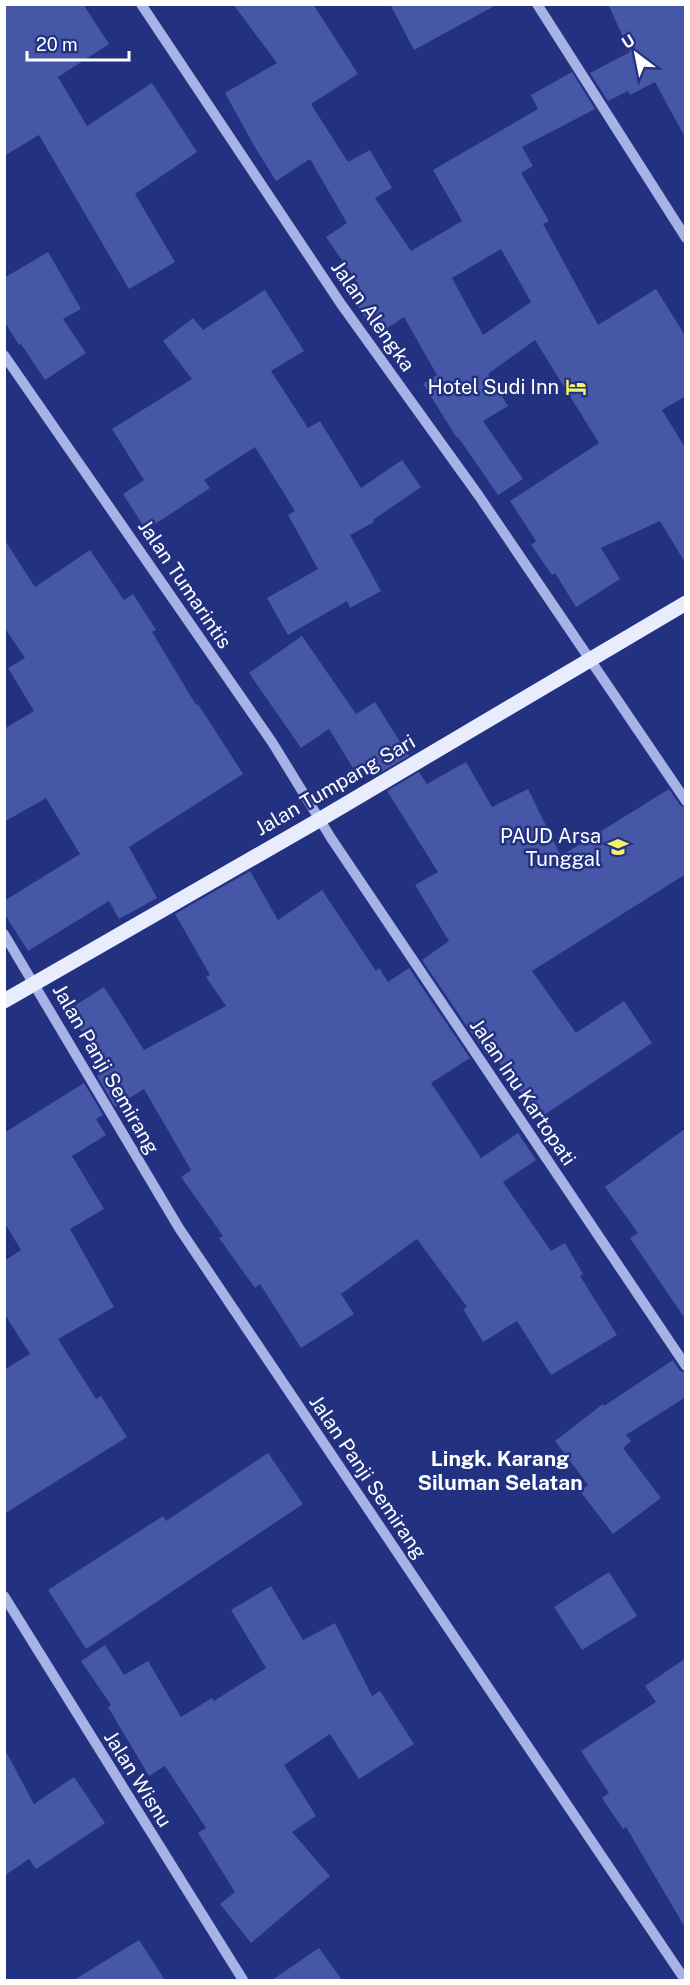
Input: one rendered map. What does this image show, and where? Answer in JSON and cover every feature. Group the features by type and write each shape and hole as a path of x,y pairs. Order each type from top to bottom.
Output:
{"main road":[{"name":"Jalan Tumpang Sari","path":"4,1001 319,820 686,603"}],"street":[{"name":"Jalan Alengka","path":"141,4 334,295 480,496 686,801"},
{"path":"537,4 686,238"},
{"name":"Jalan Tumarintis","path":"4,355 272,742 331,838"},
{"name":"Jalan Inu Kartopati","path":"331,838 686,1365"},
{"name":"Jalan Panji Semirang","path":"4,934 179,1228 685,1980"},
{"name":"Jalan Wisnu","path":"4,1596 243,1980"}],"building":[{"path":"4,4 83,4 109,44 58,77 87,126 152,83 197,152 135,194 175,262 129,289 39,135 4,156"},
{"path":"233,4 313,4 358,74 311,104 348,162 370,150 392,188 375,198 411,251 462,221 433,170 538,109 531,95 572,72 595,109 522,147 533,166 521,173 549,221 543,224 598,325 656,289 686,337 686,396 662,410 686,449 686,564 660,521 601,548 620,579 576,607 555,573 552,575 531,545 536,541 510,501 599,443 535,340 488,374 508,406 483,421 523,479 498,495 457,438 423,384 437,375 404,317 377,335 348,292 359,285 326,237 347,223 310,159 276,181 225,93 277,63","holes":["501,249 531,302 483,335 452,278"]},
{"path":"390,4 498,4 414,50"},
{"path":"608,4 686,4 686,139 655,82 630,95 628,91 608,101 590,73 630,52"},
{"path":"48,252 81,309 63,319 86,353 45,380 4,321 4,278"},
{"path":"265,290 304,351 271,371 308,428 320,421 361,488 402,460 421,487 373,520 374,522 350,535 381,591 350,608 347,601 288,635 267,598 318,569 288,515 295,511 255,447 204,480 210,488 146,530 123,494 144,480 112,429 192,379 163,341 193,318 203,330"},
{"path":"4,539 35,587 90,550 124,600 133,594 156,630 152,632 196,705 198,704 243,774 129,847 157,898 119,919 109,901 28,951 4,913 4,901 80,854 46,798 4,822 4,729 34,711 8,668 25,658 4,627"},
{"path":"302,636 356,714 375,702 409,756 376,775 369,764 356,773 329,729 301,748 249,673"},
{"path":"466,762 492,807 528,789 561,856 669,789 680,805 686,808 686,874 532,971 576,1033 624,1001 652,1043 538,1119 488,1047 483,1050 422,960 449,941 415,885 438,872 387,791 419,772 427,784"},
{"path":"250,871 278,920 322,890 376,971 379,968 388,982 409,968 470,1058 431,1083 481,1158 518,1133 536,1160 503,1182 551,1251 565,1243 583,1274 580,1276 617,1335 551,1375 517,1321 483,1342 463,1309 467,1307 417,1239 341,1294 354,1314 301,1348 260,1284 255,1288 219,1238 223,1236 181,1177 191,1170 144,1089 115,1107 97,1075 105,1070 68,1010 104,987 144,1050 226,1006 206,977 210,975 175,914"},
{"path":"84,1083 103,1115 96,1119 106,1135 72,1156 104,1209 70,1229 114,1307 58,1339 96,1399 101,1396 127,1437 4,1514 4,1370 30,1354 4,1313 4,1261 21,1250 4,1222 4,1133"},
{"path":"686,1128 686,1320 630,1238 638,1233 605,1187"},
{"path":"673,1360 680,1371 686,1373 686,1397 626,1435 631,1441 623,1448 661,1498 613,1534 580,1491 588,1485 555,1441 603,1404 604,1406"},
{"path":"268,1453 303,1504 86,1649 48,1590 163,1516 166,1521"},
{"path":"609,1572 637,1616 582,1650 554,1607"},
{"path":"271,1586 303,1640 335,1623 372,1696 380,1691 414,1744 359,1779 330,1734 284,1765 316,1816 292,1832 330,1876 251,1943 220,1904 235,1892 198,1833 206,1828 165,1766 149,1776 108,1707 111,1705 81,1661 105,1645 124,1675 148,1661 181,1717 212,1698 214,1701 266,1668 231,1610"},
{"path":"686,1658 686,1929 626,1827 623,1829 602,1798 609,1793 581,1751 656,1702 645,1686"},
{"path":"4,1748 34,1804 74,1777 105,1823 36,1869 29,1859 4,1876"},
{"path":"139,1940 165,1980 74,1980"},
{"path":"319,1948 342,1980 272,1980"}],"place":[{"name":"Hotel Sudi Inn","path":"576,387"},
{"name":"PAUD Arsa Tunggal","path":"618,847"}],"district":[{"name":"Lingk. Karang Siluman Selatan","path":"500,1470"}]}
